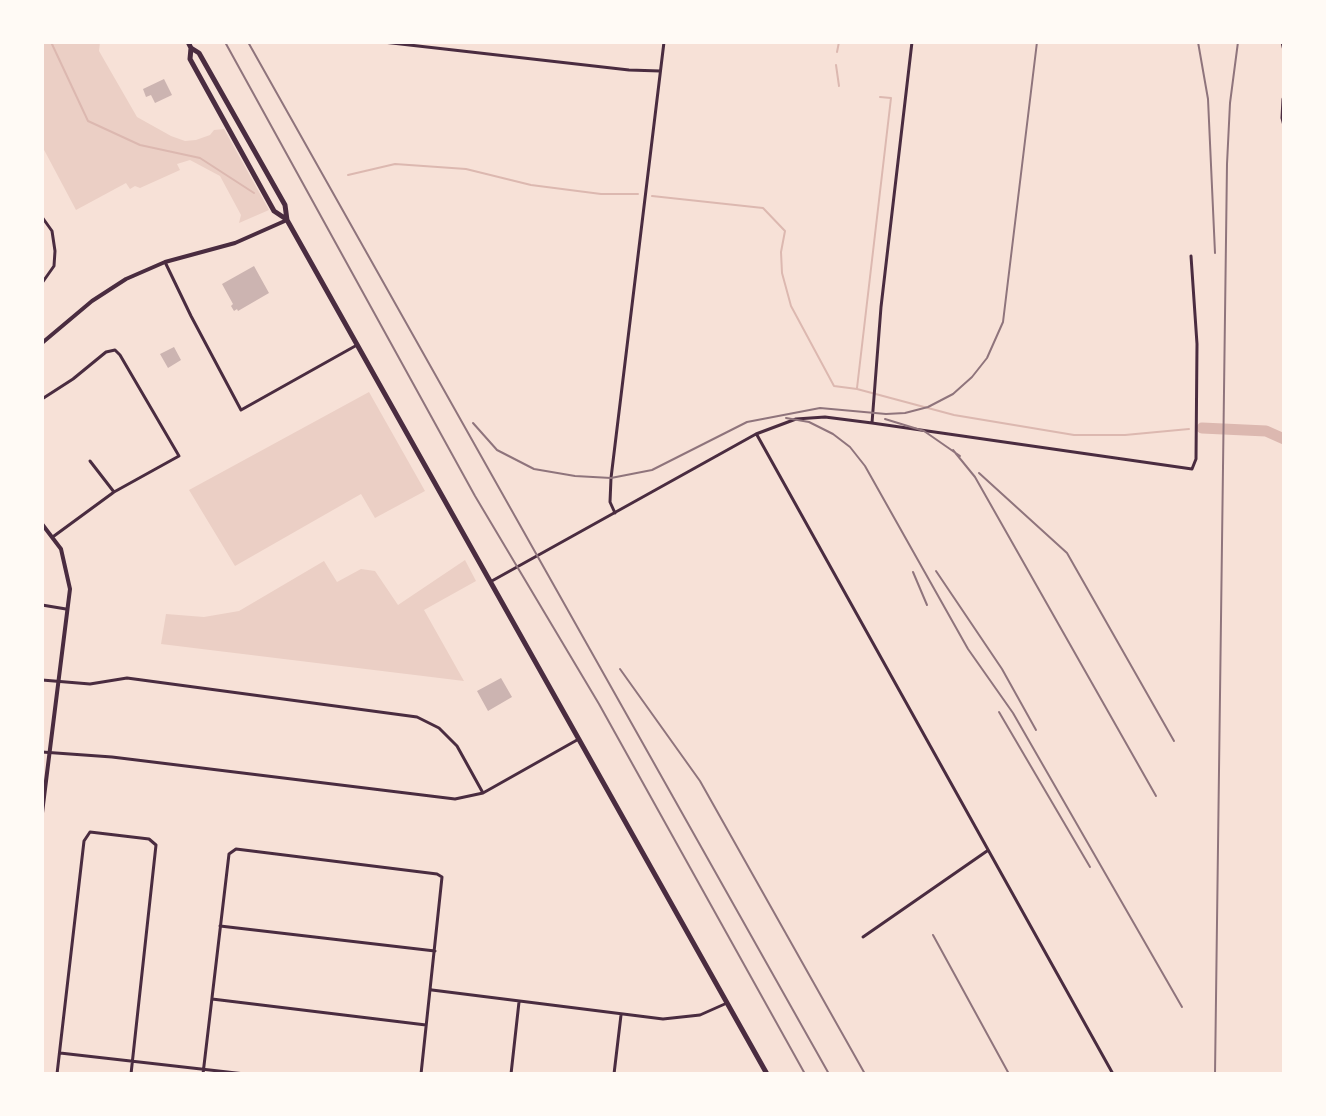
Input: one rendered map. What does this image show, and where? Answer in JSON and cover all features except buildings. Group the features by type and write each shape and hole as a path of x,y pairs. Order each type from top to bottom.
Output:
{"main road":[{"path":"190,45 190,59 210,96 274,211 287,220"},
{"path":"190,45 199,53 285,205 287,220 767,1074"}],"street":[{"path":"383,42 660,71"},
{"path":"615,513 610,502 611,478 664,42"},
{"path":"872,423 881,307 912,42"},
{"path":"1282,42 1283,50"},
{"path":"1283,99 1284,126"},
{"path":"42,217 55,240 54,266 42,283"},
{"path":"42,343 113,287 165,262 235,243 287,220"},
{"path":"490,582 756,434 810,417 872,423 1184,469 1194,467 1197,344 1191,256"},
{"path":"165,262 241,410 357,345"},
{"path":"42,399 113,350 120,355 179,456 114,492 54,536"},
{"path":"756,434 1113,1074"},
{"path":"90,461 114,492"},
{"path":"42,524 61,549 68,573 67,609 42,813"},
{"path":"42,605 67,609"},
{"path":"42,680 90,684 127,678 417,717 439,728 457,746 483,793"},
{"path":"42,752 112,757 438,798 463,798 483,793 579,739"},
{"path":"57,1074 85,836 94,832 155,842 157,849 131,1074"},
{"path":"203,1072 231,850 236,849 434,873 442,877 421,1074"},
{"path":"863,937 987,851"},
{"path":"220,926 435,951"},
{"path":"431,989 621,1015 680,1019 700,1015 727,1003"},
{"path":"212,999 426,1025"},
{"path":"511,1074 519,1002"},
{"path":"614,1074 621,1015"},
{"path":"60,1053 203,1072 245,1074"}],"shaded area":[{"path":"42,42 100,42 99,51 137,117 171,136 185,141 196,140 210,135 214,130 224,129 269,210 239,223 241,215 220,176 190,160 177,164 180,170 140,188 135,186 130,189 126,183 76,210 42,146"},
{"path":"369,392 425,491 375,518 361,494 235,566 189,490"},
{"path":"465,560 476,581 424,610 464,681 161,644 166,614 204,617 239,611 324,561 337,582 361,569 375,571 398,605"}],"waterway":[{"path":"51,42 88,121 140,145 200,158 254,193"},
{"path":"837,52 839,42"},
{"path":"836,65 839,86"},
{"path":"857,388 891,98 880,97"},
{"path":"348,175 395,164 466,169 531,185 601,194 638,194"},
{"path":"652,196 763,208 785,231 781,252 782,273 791,306 834,386 857,389 954,415 1074,435 1125,435 1189,429"},
{"path":"1202,428 1266,431 1284,439"}],"railway":[{"path":"225,42 475,496 599,704 805,1074"},
{"path":"248,42 829,1074"},
{"path":"473,423 497,450 534,469 611,478 652,470 747,422 820,408 905,413 928,407 953,394 987,358 1003,322 1037,42"},
{"path":"1198,42 1208,99 1215,253"},
{"path":"1215,1074 1227,164 1230,103 1238,42"},
{"path":"786,418 809,422 833,434 850,447 865,466 968,649 1013,713 1182,1007"},
{"path":"885,419 924,431 960,456"},
{"path":"953,450 975,477 1156,796"},
{"path":"979,473 1067,553 1174,741"},
{"path":"936,571 1002,669 1036,730"},
{"path":"913,572 927,605"},
{"path":"620,669 700,781 865,1074"},
{"path":"999,712 1090,867"},
{"path":"933,935 1009,1074"}]}
